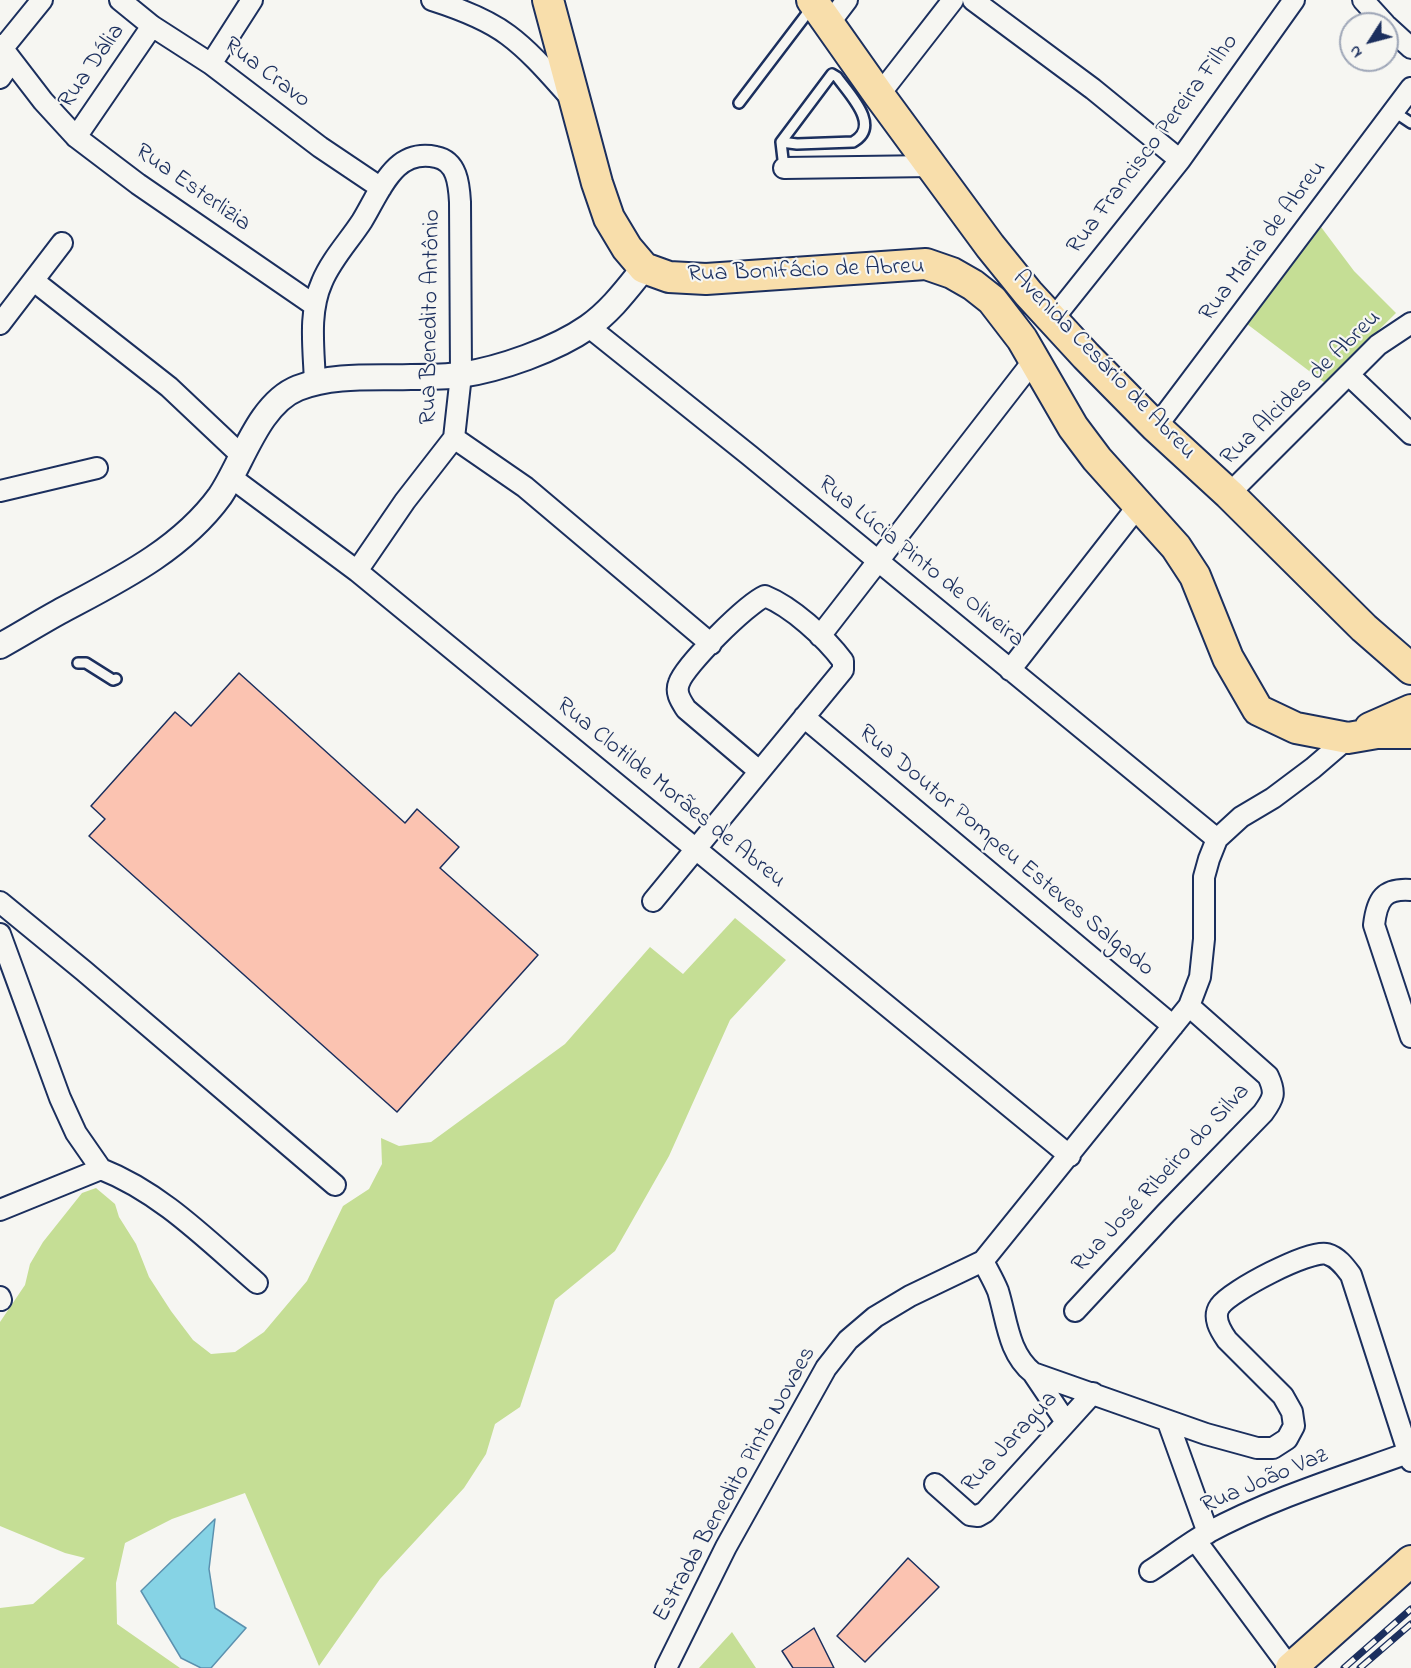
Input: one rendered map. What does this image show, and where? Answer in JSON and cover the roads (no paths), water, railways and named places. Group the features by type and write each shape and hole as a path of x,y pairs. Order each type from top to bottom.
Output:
{"main road":[{"path":"548,0 609,218 627,248 644,268"},
{"name":"Avenida Cesário de Abreu","path":"818,10 989,245 1053,320 1156,427 1229,494 1364,628 1411,669"},
{"path":"926,264 973,266 990,253 989,245"},
{"name":"Rua Bonifácio de Abreu","path":"644,268 669,277 706,279 926,264 952,273 973,285 992,300 1022,339 1073,427 1097,459 1176,548 1195,576 1228,658 1258,710 1296,728 1348,738 1377,733 1411,733"},
{"path":"1348,738 1411,710"},
{"path":"1290,1668 1411,1561"},
{"path":"1316,1665 1411,1582"}],"street":[{"path":"3,58 42,0"},
{"name":"Rua Cravo","path":"120,0 152,26 211,64 320,147 381,188"},
{"path":"211,64 252,0"},
{"path":"432,0 475,17 507,34 543,67 576,104"},
{"path":"818,10 847,0"},
{"path":"879,95 953,0"},
{"path":"974,0 1093,89 1180,159"},
{"name":"Rua Francisco Pereira Filho","path":"1053,320 1180,159 1294,0"},
{"path":"1363,0 1374,12"},
{"name":"Rua Dália","path":"76,137 152,26"},
{"path":"1399,37 1411,48"},
{"name":"Rua Esterlizia","path":"3,58 76,137 138,184 314,306"},
{"name":"Rua Maria de Abreu","path":"1156,427 1411,88"},
{"name":"Rua Benedito Antônio","path":"357,571 405,501 454,438 461,375 460,211 459,185 455,171 440,158 418,156 408,159 396,168 381,188"},
{"path":"796,159 932,166"},
{"path":"315,383 314,306 322,281 381,188"},
{"path":"0,324 62,243"},
{"path":"0,646 126,576 166,549 194,526 218,499 232,478 241,454 261,422 278,402 296,388 341,379 461,375 515,361 557,345 589,327 618,300 644,268"},
{"path":"34,281 169,387 241,454"},
{"name":"Rua Alcides de Abreu","path":"1229,494 1378,345 1411,323"},
{"name":"Rua Lúcia Pinto de Oliveira","path":"589,327 749,455 1217,839"},
{"path":"820,636 1034,360"},
{"path":"1349,375 1411,434"},
{"path":"454,438 525,487 711,644"},
{"path":"0,491 97,468"},
{"name":"Rua Clotilde Morães de Abreu","path":"232,478 357,571 1070,1156"},
{"path":"1010,670 1138,506"},
{"path":"653,901 843,670 843,661 820,636 777,601 765,596 754,601 690,667 679,683 678,697 686,709 704,726 759,771"},
{"name":"Rua Doutor Pompeu Esteves Salgado","path":"804,717 1173,1026"},
{"path":"1066,1422 1033,1373 1023,1365 1015,1352 997,1289 983,1261 1189,1006 1200,977 1204,939 1204,877 1217,839 1241,817 1273,798 1348,738"},
{"path":"1411,890 1390,891 1381,900 1374,925 1411,1037"},
{"path":"0,902 335,1185"},
{"path":"0,934 60,1098 76,1133 101,1169 125,1179 167,1205 257,1283"},
{"name":"Rua José Ribeiro do Silva","path":"1075,1311 1272,1101 1274,1089 1268,1076 1189,1006"},
{"path":"0,1210 101,1169"},
{"path":"1033,1373 1093,1393 1167,1422 1257,1449 1273,1448 1287,1438 1294,1426 1292,1412 1283,1396 1227,1340 1219,1329 1216,1318 1219,1307 1229,1297 1252,1283 1308,1256 1319,1253 1327,1254 1336,1258 1351,1275 1410,1457"},
{"name":"Estrada Benedito Pinto Novaes","path":"666,1668 726,1547 826,1368 848,1340 875,1317 910,1296 983,1261"},
{"name":"Rua Jaragua","path":"935,1484 970,1515 978,1516 985,1512 1093,1393"},
{"path":"1167,1422 1202,1537 1290,1668"},
{"name":"Rua João Vaz","path":"1150,1571 1202,1537 1321,1484 1410,1457"}],"lane":[{"path":"739,103 818,10"},
{"path":"781,142 829,75 835,74 864,116 866,125 864,132 854,142 796,159"},
{"path":"1393,111 1411,123"},
{"path":"781,142 796,159"},
{"path":"781,142 796,159"},
{"path":"78,663 86,663 113,680 116,678"}],"water":[{"path":"215,1519 209,1569 215,1608 246,1628 211,1668 201,1668 181,1658 141,1591"}],"railway":[{"path":"1344,1668 1411,1609"},
{"path":"1360,1668 1411,1624"}]}
